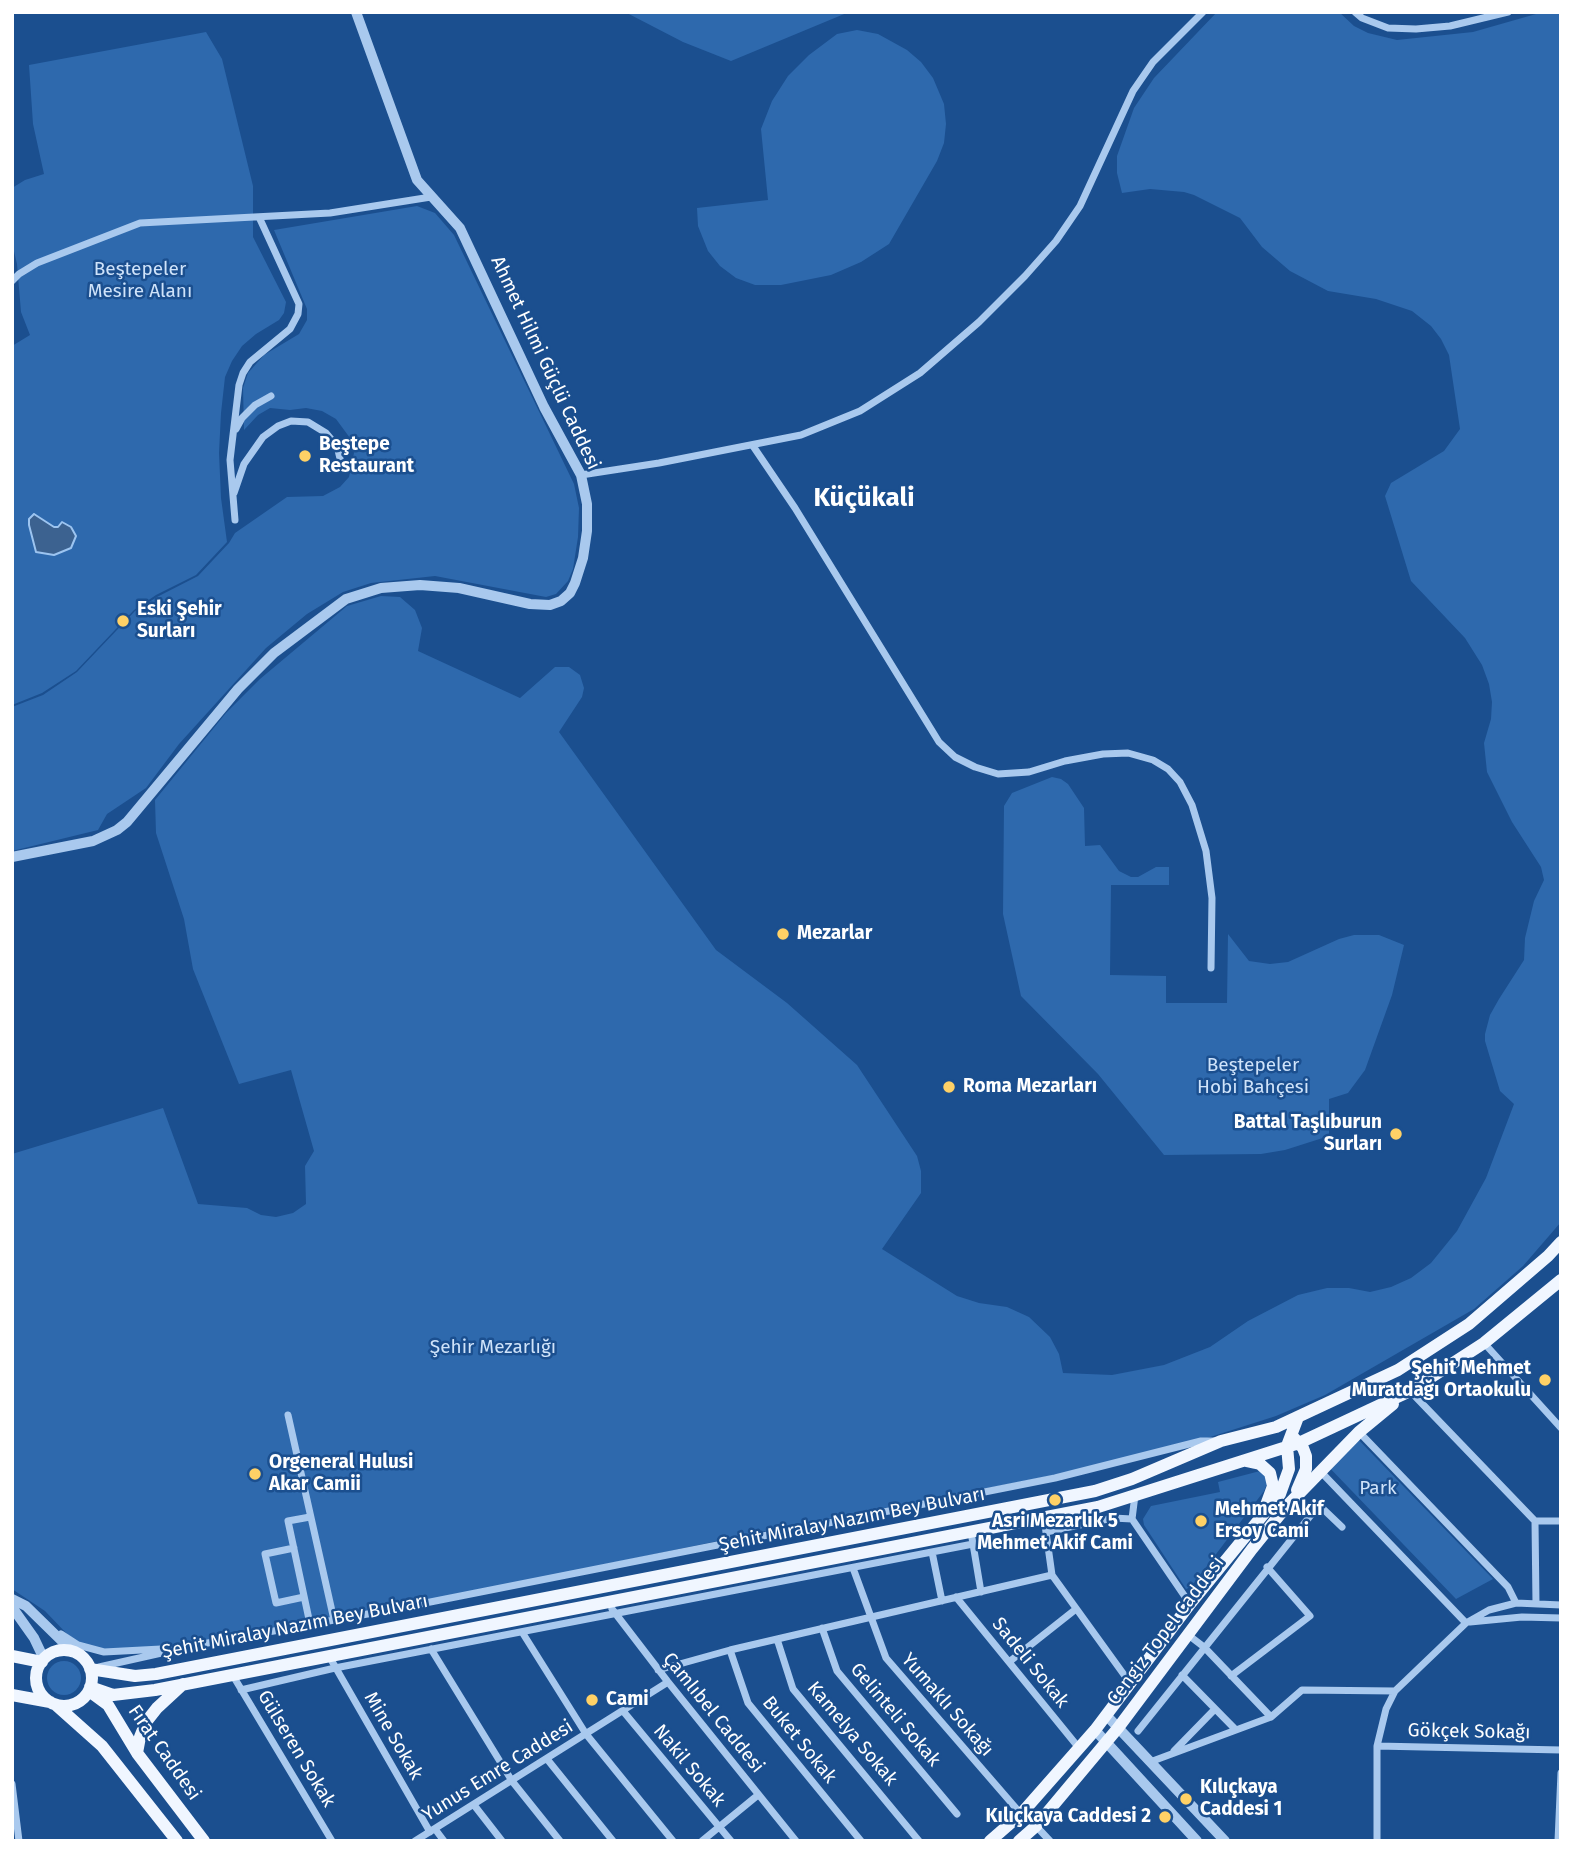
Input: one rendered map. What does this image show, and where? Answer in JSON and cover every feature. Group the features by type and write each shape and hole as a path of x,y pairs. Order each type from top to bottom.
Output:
{"main road":[{"name":"Şehit Miralay Nazım Bey Bulvarı","path":"90,1669 135,1676 156,1674 1078,1496 1132,1479 1221,1441 1276,1427 1398,1370 1469,1324 1561,1242"},
{"name":"Şehit Miralay Nazım Bey Bulvarı","path":"90,1689 113,1695 232,1674 332,1662 972,1538 1088,1509 1246,1461 1410,1391 1484,1343 1561,1280"},
{"name":"Cengiz Topel Caddesi","path":"1018,1841 1036,1826 1118,1728 1286,1507 1359,1432 1410,1391"},
{"path":"1292,1441 1298,1417"},
{"path":"1276,1427 1306,1456 1303,1482 1286,1507"},
{"name":"Cengiz Topel Caddesi","path":"990,1841 1021,1814 1107,1716 1190,1604 1280,1494 1289,1469 1292,1441"},
{"path":"1246,1461 1260,1464 1273,1479 1263,1514"},
{"path":"12,1695 53,1704 64,1706 77,1703 90,1689 90,1669 82,1658 73,1652 57,1652 43,1661 36,1675 37,1686 42,1695 53,1704 102,1746 177,1841"},
{"path":"12,1656 43,1661"},
{"path":"136,1753 146,1722 183,1684"},
{"name":"Fırat Caddesi","path":"90,1689 108,1705 136,1753 204,1841"}],"street":[{"name":"Ahmet Hilmi Güçlü Caddesi","path":"12,857 93,841 117,830 127,822 238,689 274,653 346,598 381,588 420,585 459,588 530,604 550,605 561,601 570,593 575,583 583,558 587,531 587,504 581,475 544,407 460,228 418,180 408,160 356,12"},
{"path":"581,475 753,446 801,435 860,411 920,373 979,322 1056,241 1080,206 1133,91 1153,62 1203,12"},
{"path":"1355,12 1362,18 1388,28 1416,29 1450,26 1508,12"},
{"path":"12,281 37,263 140,223 330,213 431,197"},
{"path":"235,520 230,460 243,373 250,362 290,329 298,314 299,304 259,217"},
{"path":"233,433 242,418 255,405 271,396"},
{"path":"233,496 244,464 263,436 291,421 308,422 326,433 337,446 342,467"},
{"path":"753,446 796,508 925,721 939,742 955,757 998,774 1029,772 1065,761 1103,754 1128,753 1153,760 1168,769 1180,782 1192,805 1206,850 1212,898 1211,968"},
{"path":"1484,1343 1561,1427"},
{"path":"1410,1391 1535,1521 1536,1604"},
{"path":"288,1415 334,1619"},
{"path":"1359,1432 1508,1587 1516,1603"},
{"path":"90,1669 180,1648 1055,1478 1201,1441 1221,1441"},
{"path":"1321,1472 1466,1623"},
{"path":"1135,1495 1132,1519 1190,1604"},
{"path":"1139,1731 1319,1505 1342,1527"},
{"path":"310,1517 288,1521 310,1624"},
{"path":"1044,1518 1052,1576 1130,1683"},
{"path":"1046,1532 1112,1518 1132,1519"},
{"path":"1535,1521 1561,1521"},
{"path":"241,1690 332,1662 431,1649 522,1632 611,1608 853,1568 932,1552 972,1538 981,1592"},
{"path":"294,1548 265,1555 276,1603 304,1597"},
{"path":"932,1552 942,1601"},
{"path":"1231,1676 1310,1616 1267,1567"},
{"name":"Yumaklı Sokağı","path":"853,1568 886,1658 1021,1814"},
{"path":"658,1670 822,1628 1052,1576"},
{"name":"Sadeli Sokak","path":"956,1597 1079,1748"},
{"path":"12,1599 26,1606 73,1652"},
{"path":"1377,1841 1377,1746 1386,1709 1395,1691 1466,1623 1489,1610 1516,1603 1561,1605"},
{"path":"12,1607 34,1638 43,1661"},
{"name":"Çamlıbel Caddesi","path":"611,1608 796,1841"},
{"path":"1009,1662 1076,1609"},
{"path":"1466,1623 1522,1617 1561,1618"},
{"name":"Gelinteli Sokak","path":"822,1628 837,1671 957,1814"},
{"path":"50,1630 78,1646 96,1650 120,1652 180,1648"},
{"path":"522,1632 586,1734 673,1841"},
{"path":"1187,1634 1204,1647 1271,1717"},
{"name":"Kamelya Sokak","path":"777,1639 793,1689 919,1841"},
{"path":"431,1649 512,1781 560,1841"},
{"name":"Buket Sokak","path":"730,1650 748,1703 861,1841"},
{"name":"Mine Sokak","path":"332,1662 432,1830 444,1841"},
{"name":"Gülseren Sokak","path":"232,1674 332,1841"},
{"path":"1182,1675 1235,1729"},
{"name":"Yunus Emre Caddesi","path":"415,1841 668,1682"},
{"path":"1150,1762 1271,1717 1302,1690 1395,1691"},
{"path":"1172,1754 1215,1709"},
{"name":"Nakil Sokak","path":"623,1711 731,1841"},
{"path":"1107,1716 1225,1841"},
{"path":"1095,1730 1197,1841"},
{"name":"Gökçek Sokağı","path":"1377,1746 1561,1750"},
{"path":"547,1759 613,1841"},
{"path":"1558,1841 1561,1773"},
{"path":"12,1784 15,1830 19,1841"},
{"path":"702,1841 758,1795"},
{"path":"474,1805 502,1841"},
{"path":"1036,1826 1050,1841"}],"green space":[{"path":"625,12 849,12 731,61 683,42"},
{"name":"Şehir Mezarlığı","path":"1217,12 1339,12 1354,26 1368,33 1397,40 1473,32 1543,12 1561,12 1561,1222 1523,1266 1474,1309 1325,1395 1276,1416 1179,1447 1106,1465 756,1533 386,1610 127,1654 86,1646 68,1635 45,1611 12,1589 12,1154 163,1108 198,1204 247,1208 261,1215 276,1217 293,1213 306,1204 305,1166 314,1151 291,1070 239,1084 193,969 184,919 156,833 155,800 226,713 260,679 347,606 381,596 400,597 415,610 422,628 418,651 520,698 555,667 569,667 580,675 584,688 582,697 559,732 716,950 787,1003 857,1065 917,1156 921,1171 921,1193 882,1249 957,1296 979,1303 1007,1307 1029,1317 1050,1337 1059,1354 1063,1373 1112,1375 1164,1365 1210,1347 1248,1321 1298,1295 1327,1288 1370,1292 1391,1287 1411,1278 1431,1263 1457,1231 1486,1178 1514,1104 1500,1091 1485,1034 1490,1015 1524,960 1525,938 1534,901 1544,880 1541,867 1512,822 1487,772 1484,743 1491,719 1492,702 1482,665 1465,638 1411,581 1385,496 1391,483 1444,451 1460,429 1449,355 1431,326 1412,311 1376,299 1328,291 1290,271 1262,247 1240,218 1194,195 1150,189 1122,193 1117,173 1117,156 1134,108 1154,78"},
{"path":"857,30 878,34 907,50 933,78 944,104 946,124 944,143 937,161 889,244 861,262 831,275 781,285 755,285 736,278 720,266 708,251 698,226 697,208 768,200 761,129 772,101 788,76 809,55 837,34"},
{"name":"Beştepeler Mesire Alanı","path":"206,32 222,59 253,186 253,237 286,302 284,313 279,320 242,346 225,377 219,453 227,542 196,575 156,595 134,610 76,671 42,693 12,705 12,346 30,335 21,312 17,264 12,243 12,188 25,180 44,174 33,124 29,65"},
{"path":"417,206 435,213 454,235 574,484 579,508 578,537 573,569 568,581 556,594 546,597 435,576 371,583 343,592 307,614 266,648 179,744 146,788 107,814 98,830 12,851 12,707 43,695 77,672 135,611 198,576 235,533 287,497 323,496 340,487 349,477 354,453 350,438 336,419 322,411 270,408 258,415 244,430 243,388 248,373 264,355 299,334 307,320 307,309 274,230"},
{"name":"Beştepeler Hobi Bahçesi","path":"1052,777 1068,784 1084,808 1085,846 1100,845 1119,871 1131,877 1138,877 1156,867 1169,867 1169,885 1111,885 1110,975 1166,976 1166,1003 1227,1003 1228,934 1249,961 1270,964 1288,962 1354,935 1379,935 1404,945 1392,995 1365,1070 1348,1093 1329,1099 1329,1136 1285,1150 1261,1154 1164,1155 1098,1074 1021,996 1003,914 1004,806 1012,793"},
{"name":"Park","path":"1352,1433 1493,1579 1456,1599 1323,1461"},
{"path":"1260,1471 1265,1475 1267,1484 1264,1491 1191,1587 1186,1589 1144,1525 1143,1519 1151,1506 1220,1492 1218,1482"},
{"path":"64,1661 76,1666 81,1678 76,1690 64,1695 52,1690 47,1678 52,1666"}],"shaded area":[{"path":"34,514 54,527 58,527 62,522 71,527 76,536 71,548 54,555 36,552 29,525 29,519"}],"place":[{"name":"Beştepe Restaurant","path":"305,456"},
{"name":"Eski Şehir Surları","path":"123,621"},
{"name":"Mezarlar","path":"783,934"},
{"name":"Roma Mezarları","path":"949,1087"},
{"name":"Battal Taşlıburun Surları","path":"1396,1134"},
{"name":"Şehit Mehmet Muratdağı Ortaokulu","path":"1545,1380"},
{"name":"Orgeneral Hulusi Akar Camii","path":"255,1474"},
{"name":"Asri Mezarlık 5 Mehmet Akif Cami","path":"1055,1500"},
{"name":"Mehmet Akif Ersoy Cami","path":"1201,1521"},
{"name":"Cami","path":"592,1700"},
{"name":"Kılıçkaya Caddesi 1","path":"1186,1799"},
{"name":"Kılıçkaya Caddesi 2","path":"1165,1817"}],"district":[{"name":"Küçükali","path":"864,499"}]}
